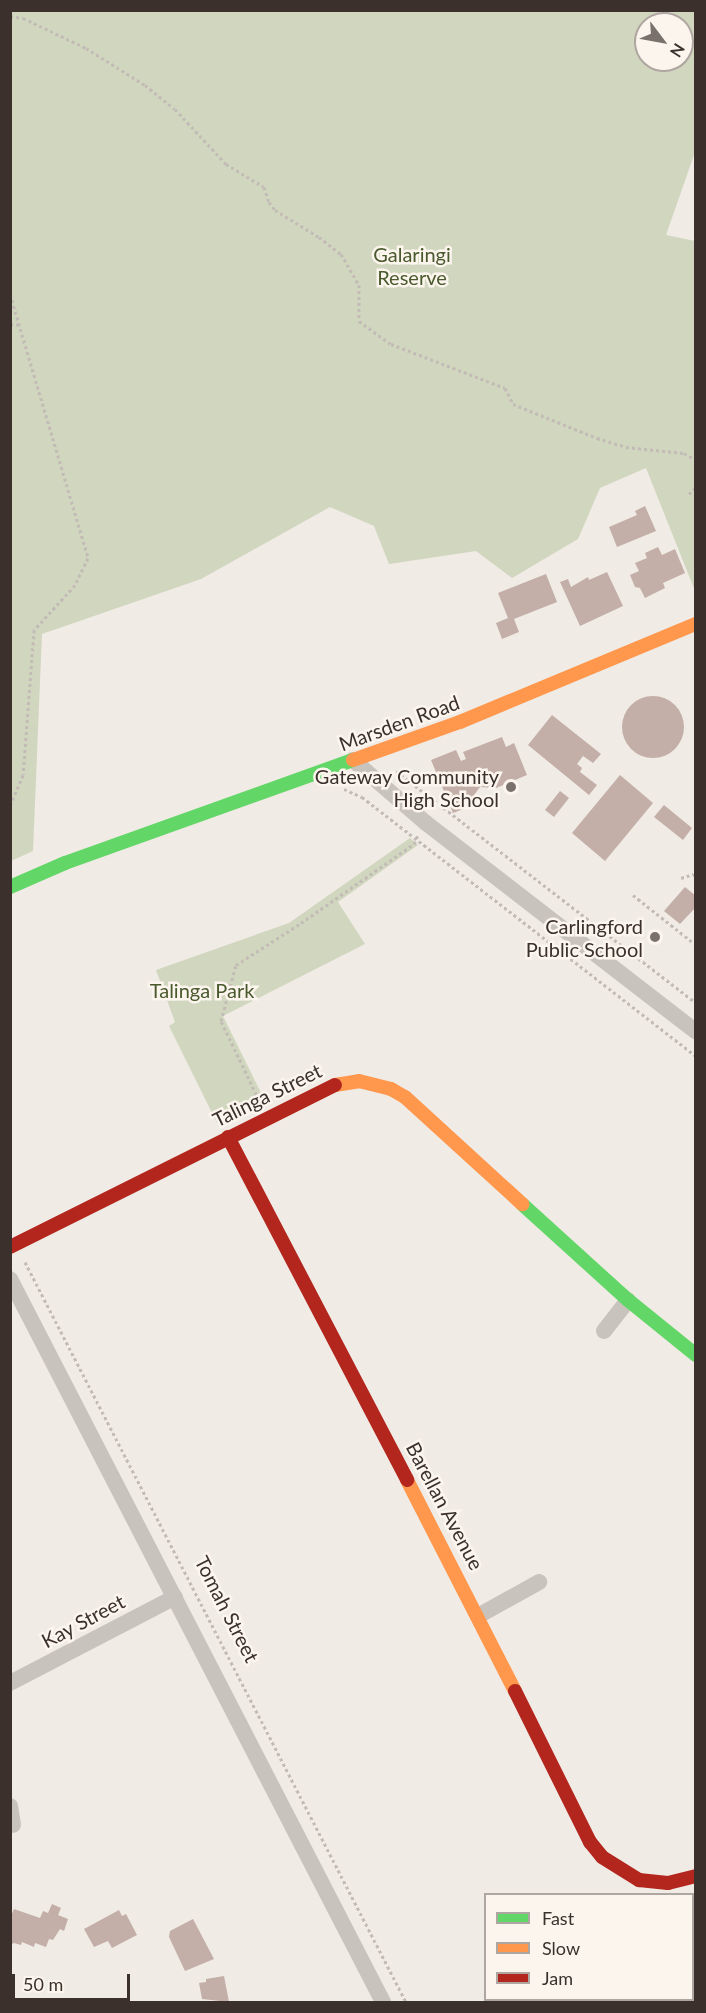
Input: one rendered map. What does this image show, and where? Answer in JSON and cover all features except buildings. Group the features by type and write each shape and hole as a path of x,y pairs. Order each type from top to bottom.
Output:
{"main road":[{"name":"Marsden Road","path":"10,887 75,859 489,710 696,624"},
{"name":"Talinga Street","path":"13,1246 341,1082 359,1081 391,1089 424,1113 628,1300 696,1355"},
{"name":"Barellan Avenue","path":"228,1137 478,1616 590,1842 602,1857 637,1887 695,1878"}],"street":[{"path":"353,760 426,823 696,1032"},
{"name":"Tomah Street","path":"10,1279 383,2002"},
{"path":"604,1331 628,1300"},
{"path":"478,1616 539,1582"},
{"name":"Kay Street","path":"10,1683 175,1597"},
{"path":"10,1806 13,1825"}],"path":[{"path":"10,16 23,18 86,48 146,85 175,109 232,169 264,187 268,202 275,210 319,237 341,254 359,285 359,321 391,344 505,388 513,404 597,438 626,447 684,453 696,460"},
{"path":"10,294 22,325 88,558 75,585 34,630 23,775 10,806"},
{"path":"10,324 22,325"},
{"path":"689,494 696,487"},
{"path":"396,771 696,1003"},
{"path":"344,789 362,797 696,1056"},
{"path":"261,1104 221,1021 236,965 301,923 414,843 418,834"},
{"path":"681,878 693,874 696,876"},
{"path":"633,895 696,945"},
{"name":"Tomah Street","path":"13,1246 406,2002"}],"green space":[{"name":"Galaringi Reserve","path":"10,11 695,11 695,152 666,235 695,241 695,591 646,468 600,488 578,539 512,578 476,551 389,564 374,526 330,507 201,579 42,634 33,851 11,861"},
{"name":"Talinga Park","path":"410,838 418,845 338,902 365,944 223,1016 264,1099 217,1123 169,1026 175,1022 156,970 289,923"}],"traffic: fast":[{"path":"10,887 65,863 353,760"},
{"path":"522,1204 628,1300 696,1355"}],"traffic: slow":[{"path":"353,760 460,722 696,624"},
{"path":"335,1085 359,1081 391,1089 405,1097 522,1204"},
{"path":"407,1480 515,1691"}],"traffic: jam":[{"path":"10,1247 335,1085"},
{"path":"228,1137 407,1480"},
{"path":"515,1691 590,1842 602,1857 639,1880 668,1883 696,1876"}],"place":[{"name":"Gateway Community High School","path":"511,787"},
{"name":"Carlingford Public School","path":"655,937"}]}
